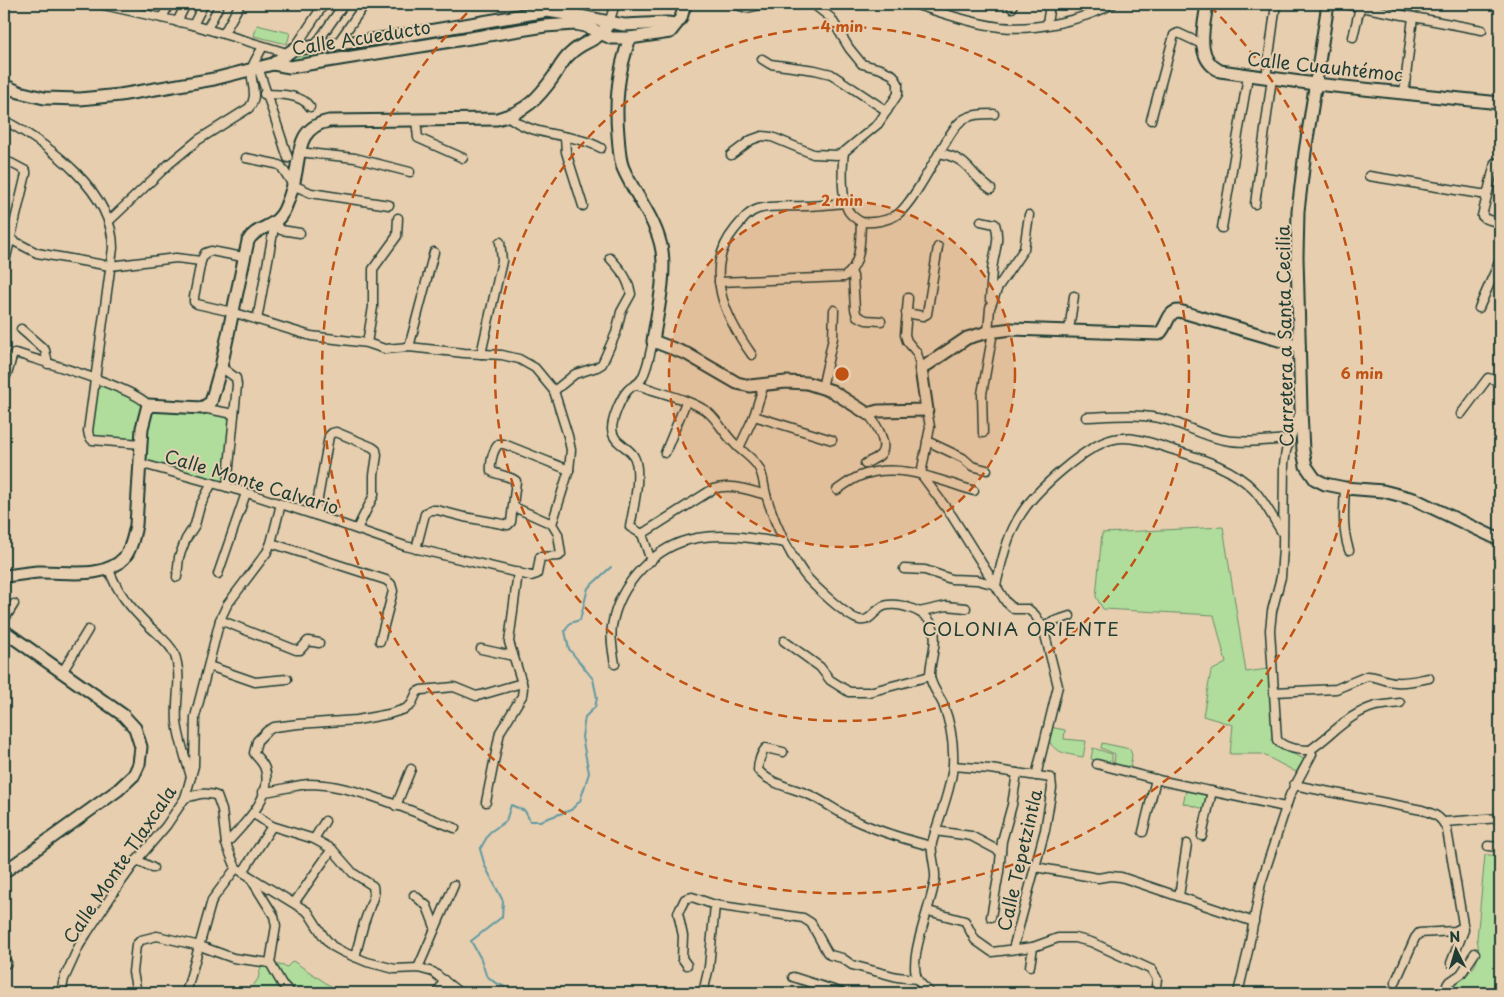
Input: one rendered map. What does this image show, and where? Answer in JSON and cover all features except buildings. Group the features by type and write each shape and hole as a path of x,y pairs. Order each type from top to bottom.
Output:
{"street":[{"path":"101,4 117,6 135,13 193,25 263,46 291,51 324,4"},
{"path":"135,13 139,4"},
{"path":"162,18 169,4"},
{"path":"177,22 186,4"},
{"path":"193,25 204,4"},
{"path":"207,29 220,4"},
{"path":"224,33 240,4"},
{"path":"314,47 344,4"},
{"path":"337,44 364,4"},
{"name":"Calle Acueducto","path":"273,64 291,51 416,34 537,10 593,4"},
{"path":"615,4 608,23 607,36 624,54"},
{"name":"Calle Acueducto","path":"537,10 580,16 643,30 667,23 676,24 681,18 685,4"},
{"path":"734,4 747,8 765,4"},
{"path":"731,155 751,140 762,136 772,137 813,154 828,156 844,152 878,124 898,94 898,83 893,75 881,69 862,64 849,48 831,18 813,4"},
{"path":"914,4 995,26 1015,27 1075,20 1113,4"},
{"path":"1047,24 1050,4"},
{"path":"1151,120 1176,33 1202,44 1207,4"},
{"path":"1255,204 1276,4"},
{"name":"Carretera a Santa Cecilia","path":"1328,4 1298,211 1297,257 1301,410 1303,451 1306,466 1315,479 1325,484 1383,492 1414,499 1500,540"},
{"path":"1345,4 1365,6 1482,30"},
{"path":"1353,37 1365,6"},
{"path":"537,10 545,26"},
{"path":"1404,92 1413,17"},
{"name":"Calle Acueducto","path":"4,85 19,92 44,98 80,99 120,95 214,79 273,64 290,67 545,26 575,24 585,26 607,36"},
{"path":"293,155 304,137 322,123 329,121 497,118 508,116 527,107 536,99 566,57 575,49 595,39 607,36 630,38 643,30"},
{"path":"630,38 624,54 617,87 617,124 623,167 652,222 662,250 663,262 654,341 642,378 637,385 628,389 625,394 617,410 612,429 618,443 632,455 635,462 637,476 630,528 642,534 651,560"},
{"name":"Calle Cuauhtémoc","path":"1202,44 1206,58 1215,68 1227,73 1500,103"},
{"path":"109,221 169,164 198,140 248,108 255,96 255,68 263,46"},
{"path":"762,59 770,64 831,74 887,111"},
{"path":"202,408 211,402 221,367 243,257 250,236 275,222 283,213 293,185 293,155 255,68"},
{"path":"1222,228 1248,76"},
{"path":"255,96 267,94 298,98 306,101 310,107"},
{"path":"844,152 843,173 848,210 861,222 883,220 899,213 915,193 960,122 977,115 994,114"},
{"path":"508,116 518,125 590,142 601,148"},
{"path":"4,120 38,141 74,170 96,198 109,221 113,235 113,248 95,379"},
{"path":"416,120 418,138 463,158"},
{"path":"565,137 566,152 583,206"},
{"path":"939,153 949,155 963,162 991,190"},
{"path":"293,155 355,158 410,172"},
{"path":"246,158 281,166 293,185 311,192 389,205"},
{"path":"1500,162 1495,163 1482,216 1500,223"},
{"path":"4,266 7,237 26,174 26,171 11,163"},
{"path":"1369,176 1487,195"},
{"path":"752,354 741,340 725,307 719,282 718,266 725,243 752,211 765,208 846,203"},
{"path":"990,308 998,287 1024,249 1029,215"},
{"path":"366,344 373,307 374,270 397,236 398,218"},
{"path":"981,221 995,224 998,239 992,269 991,332 982,394 983,433"},
{"path":"275,222 281,230 300,233"},
{"path":"257,320 275,222"},
{"path":"861,222 859,251 851,272 857,316 866,320 881,321"},
{"path":"7,237 37,253 110,266 176,258 201,261"},
{"path":"481,354 502,261 500,242"},
{"path":"906,314 923,316 926,314 938,246"},
{"path":"243,257 211,251 205,253 201,261 194,302 311,336 366,344 385,349 409,347 510,356 535,368 554,390 571,450 569,470 552,524"},
{"path":"409,347 434,252"},
{"path":"554,390 575,374 602,364 616,333 621,312 631,294 629,283 624,273 610,258"},
{"path":"1479,308 1500,260"},
{"path":"719,282 832,278 844,277 851,272"},
{"path":"1069,330 1074,296"},
{"path":"908,298 905,334 907,342 917,353 930,427 921,474 952,516 1006,602 1014,609 1028,609 1035,615 1043,627 1058,686 1036,776 953,766"},
{"path":"822,388 833,338 834,310"},
{"path":"921,368 967,338 991,332 1069,330 1159,334 1164,330 1170,314 1174,311 1299,346"},
{"path":"21,329 45,350 48,364"},
{"path":"654,341 686,354 737,383 750,386 796,382 832,392 868,414 878,427 881,435 882,449 880,456 865,464"},
{"path":"4,379 14,354 95,379 136,395 145,400 148,405"},
{"path":"221,367 236,378 237,385 227,487"},
{"path":"1461,414 1488,378 1500,381"},
{"name":"Calle Monte Calvario","path":"95,379 88,431 89,436 92,440 141,444"},
{"path":"739,448 754,416 764,384"},
{"path":"637,385 686,402 709,414 728,438 758,464 774,520 784,544 803,573 826,596 861,620 868,619 877,610 891,605 919,612 930,620 935,632 930,676 933,687 944,707 952,743 953,766 931,846 935,864 935,880 916,952 915,966 917,979 930,993"},
{"path":"665,453 686,402"},
{"path":"148,405 202,408 234,414"},
{"path":"4,576 38,572 98,571 109,569 125,557 136,525 143,419 148,405"},
{"path":"868,414 878,411 927,410"},
{"path":"1301,410 1290,439 1284,464 1282,577 1270,621 1277,740 1294,749 1310,750 1335,728 1353,716 1375,706 1400,703"},
{"path":"754,416 832,440"},
{"path":"1086,417 1142,416 1166,419 1206,435 1225,440 1290,439"},
{"path":"314,515 329,436 336,432 376,450 374,495 357,529"},
{"path":"996,585 1012,532 1020,514 1033,499 1079,457 1098,445 1114,439 1148,442 1190,455 1229,471 1255,491 1283,534"},
{"path":"927,441 963,458 972,466 988,470"},
{"path":"416,548 427,512 437,510 508,525 514,507 516,481 491,471 490,467 496,447 500,444 569,470"},
{"name":"Calle Monte Calvario","path":"139,463 227,487 405,546 518,572"},
{"path":"837,490 860,476 880,471 895,470 921,474 974,491"},
{"path":"177,578 179,557 186,539 195,524 200,506 212,483"},
{"path":"642,534 701,496 722,486 732,486 766,495"},
{"path":"1345,488 1344,523 1345,538 1349,550"},
{"path":"218,574 246,493"},
{"name":"Calle Monte Tlaxcala","path":"60,993 78,946 137,860 166,826 185,798 192,779 194,766 195,717 220,620 227,605 267,552 281,504"},
{"path":"486,802 500,732 522,696 522,683 509,642 518,572 534,576 537,574 540,557 559,556 561,554 558,534 552,524 514,507"},
{"path":"615,664 611,638 617,608 629,584 651,560 674,545 698,538 736,537 784,544"},
{"path":"271,543 386,580 391,584 393,591 380,641"},
{"name":"Calle Monte Tlaxcala","path":"109,569 118,592 174,652 177,669 177,719 192,779"},
{"path":"904,569 925,570 951,579 977,580 996,585"},
{"path":"4,620 14,604"},
{"path":"919,612 946,606 966,608"},
{"path":"1043,627 1070,616"},
{"path":"220,620 296,650 300,650 305,642 319,642"},
{"path":"63,671 88,630"},
{"path":"4,631 123,715 135,728 141,747 134,775 118,790 4,872"},
{"path":"784,641 820,667 830,680 850,692 869,692 930,676"},
{"path":"481,649 513,656"},
{"path":"209,666 255,682 287,679"},
{"path":"1275,692 1336,689 1367,676 1396,682 1429,678"},
{"path":"226,844 254,814 268,781 262,760 254,753 257,741 267,731 298,724 357,720 389,714 411,705 421,690 454,687 476,696 481,696 522,683"},
{"path":"782,752 769,748 764,750 758,765 758,770 761,774 782,785 812,796 879,831 931,846"},
{"path":"1238,993 1261,883 1285,807 1294,786 1311,757 1310,750"},
{"path":"1097,764 1285,807"},
{"path":"396,806 411,769"},
{"path":"991,916 1002,841 1012,805 1017,773"},
{"name":"Calle Tepetzintla","path":"1013,950 1045,830 1051,796 1051,778 1036,776"},
{"path":"1143,832 1156,779"},
{"path":"263,792 309,784 335,787 364,795 455,828"},
{"path":"1294,786 1422,810 1439,816 1447,830 1464,921 1461,940 1451,963"},
{"path":"1202,836 1212,791"},
{"path":"185,798 204,794 218,796 222,810 226,844 236,868 308,912 332,946 354,958 394,969 418,968 432,972 460,993"},
{"path":"254,814 272,826 314,839 332,848 353,873 373,886 374,895 354,958"},
{"path":"1444,822 1500,818"},
{"path":"314,839 325,821"},
{"path":"247,875 272,826"},
{"path":"935,831 971,836 1001,852"},
{"path":"1179,896 1187,844"},
{"path":"1488,846 1500,847"},
{"path":"294,903 332,848"},
{"path":"137,860 152,868"},
{"path":"1035,867 1098,878 1121,877 1254,922"},
{"path":"186,993 212,900 236,868"},
{"path":"247,875 274,916 276,926 270,963 282,984 291,993"},
{"path":"418,968 454,885"},
{"path":"414,896 427,906 435,927"},
{"path":"686,965 682,958 683,936 678,913 685,899 689,897 715,905 802,918 811,923 826,952 830,955 842,958 852,965 897,977 917,979"},
{"path":"703,993 709,967 715,905"},
{"path":"928,911 965,921 975,940 992,952 1033,947 1066,937 1091,942 1152,970 1157,979 1155,993"},
{"path":"1395,983 1415,938 1419,934 1455,931 1463,927"},
{"path":"137,993 133,972 136,946 141,940 161,936 200,946 233,958 270,963"},
{"path":"1030,966 1033,947"},
{"path":"1435,993 1444,992 1448,983 1461,974 1475,953"},
{"path":"793,977 843,993"},
{"path":"438,993 444,980"}],"green space":[{"path":"535,15 539,26 299,63 283,60 291,54"},
{"path":"257,25 290,33 287,44 254,36"},
{"path":"95,379 145,400 234,414 227,487 139,463 141,444 89,436"},
{"path":"1223,527 1246,672 1268,669 1274,745 1304,759 1296,772 1262,754 1230,754 1233,725 1203,716 1211,671 1226,663 1214,615 1103,609 1096,597 1102,533"},
{"path":"1050,727 1065,730 1064,739 1086,741 1083,757 1057,750 1050,741"},
{"path":"1102,743 1130,749 1132,755 1130,770 1114,766 1115,754 1101,748"},
{"path":"1093,748 1112,754 1112,765 1091,759"},
{"path":"1187,788 1209,793 1204,809 1183,803"},
{"path":"1485,855 1500,855 1500,993 1447,993 1471,970 1478,958 1477,939"},
{"path":"264,961 287,967 293,961 341,993 252,993 251,989 258,979"}],"waterway":[{"path":"509,993 503,986 494,982 486,975 481,959 471,941 502,917 503,901 485,866 480,849 490,832 506,821 511,805 525,811 530,821 540,821 571,810 580,801 589,773 582,737 585,717 595,707 597,698 593,679 569,649 565,631 570,623 580,620 588,588 611,567"}],"district":[{"name":"COLONIA ORIENTE","path":"1021,628"}]}
